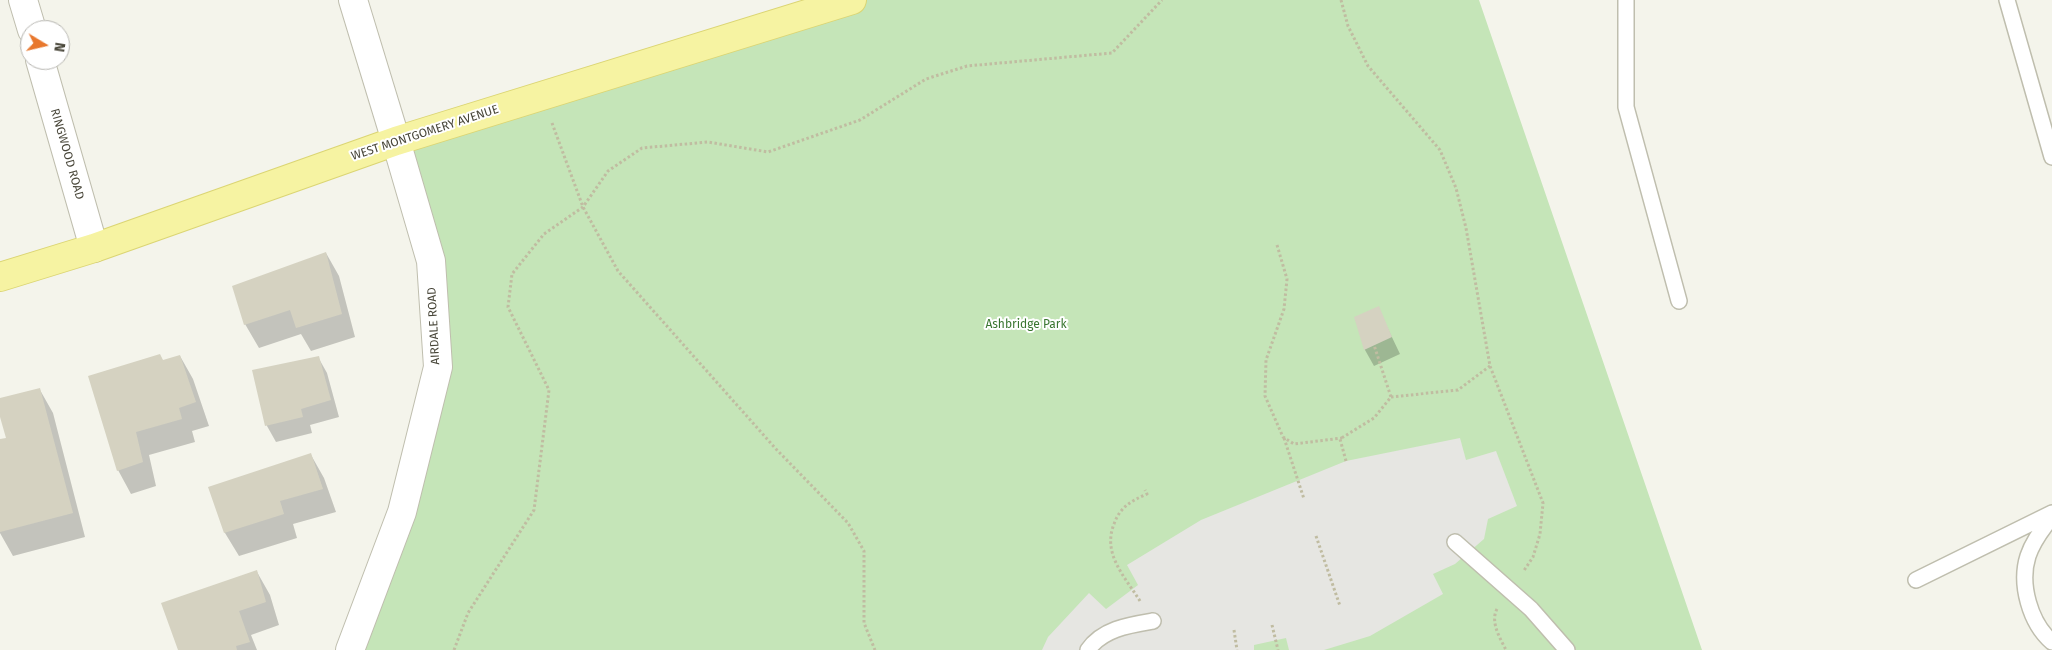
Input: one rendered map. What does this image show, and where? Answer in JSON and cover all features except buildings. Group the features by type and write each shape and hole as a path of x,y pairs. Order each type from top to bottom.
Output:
{"main road":[{"name":"WEST MONTGOMERY AVENUE","path":"0,277 94,248 396,141 836,3"}],"street":[{"path":"23,0 29,20"},
{"name":"AIRDALE ROAD","path":"350,650 402,512 438,367 431,261 353,0"},
{"name":"RINGWOOD ROAD","path":"43,70 94,248"}],"lane":[{"path":"1626,0 1626,107 1679,302"},
{"path":"2007,0 2052,157"},
{"path":"1916,580 2052,515"},
{"path":"2052,515 2039,532 2027,558 2025,585 2032,612 2046,636 2052,642"},
{"path":"1455,542 1531,609 1567,650"},
{"path":"1088,650 1092,644 1120,626 1153,621"}],"path":[{"path":"454,650 468,613 534,510 549,390 508,307 512,274 544,234 583,207 608,171 642,148 708,142 768,152 860,120 926,79 967,66 1112,53 1162,0"},
{"path":"1341,0 1348,26 1368,66 1440,150 1456,188 1466,228 1490,366 1543,503 1540,534 1536,549 1521,576"},
{"path":"542,96 583,207 624,278 776,449 848,523 864,551 864,623 875,650"},
{"path":"1277,245 1287,279 1284,309 1266,360 1265,396 1284,437 1304,499"},
{"path":"1374,346 1392,397"},
{"path":"1284,437 1294,444 1342,438 1374,418 1392,397 1458,390 1490,366"},
{"path":"1342,438 1340,439 1346,461"},
{"path":"1145,490 1148,494 1128,502 1117,515 1109,545 1114,561 1153,621"},
{"path":"1316,536 1340,606"},
{"path":"1500,604 1494,614 1496,630 1506,650"},
{"path":"1272,626 1278,650"},
{"path":"1234,630 1237,650"}],"green space":[{"name":"Ashbridge Park","path":"853,0 1479,0 1702,650 350,650 438,367 396,141"}],"shaded area":[{"path":"1460,438 1466,460 1496,451 1517,506 1488,519 1484,539 1455,564 1433,574 1443,594 1370,636 1324,650 1289,650 1286,638 1254,645 1254,650 1042,650 1048,637 1089,593 1106,609 1138,585 1127,565 1201,520 1346,461"}]}
